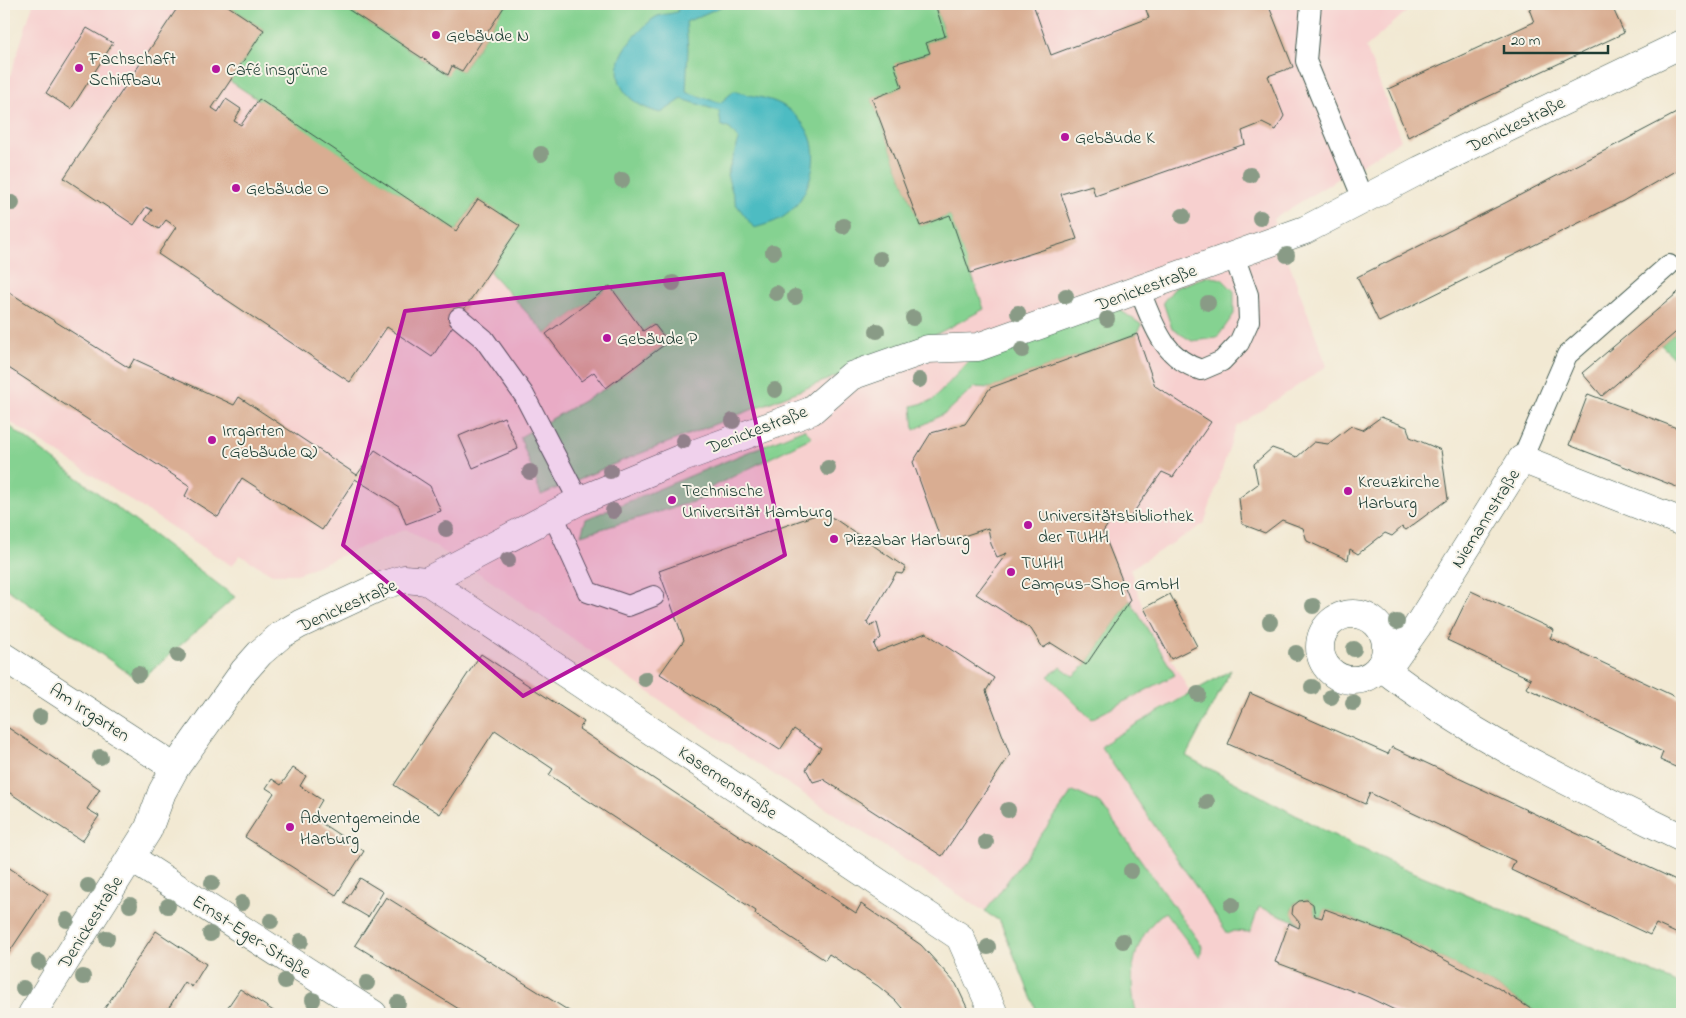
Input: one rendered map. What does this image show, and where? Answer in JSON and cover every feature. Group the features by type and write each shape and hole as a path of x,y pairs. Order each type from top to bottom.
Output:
{"street":[{"name":"Denickestraße","path":"32,1014 148,830 162,792 175,768 244,671 260,653 281,635 320,613 381,586 404,579 426,581 579,501 680,459 811,411 852,376 928,349 978,347 1305,230 1363,199 1682,44"},
{"name":"Niemannstraße","path":"1682,522 1522,459 1422,619 1383,669 1411,690 1536,766 1682,838"},
{"name":"Kasernenstraße","path":"426,581 960,938 994,1014"},
{"name":"Am Irrgarten","path":"4,657 175,768"},
{"name":"Ernst-Eger-Straße","path":"131,858 373,1014"}],"lane":[{"path":"1311,4 1306,61 1363,199"},
{"path":"1139,290 1157,333 1169,350 1184,364 1201,370 1222,361 1239,343 1248,321 1248,295 1234,256"},
{"path":"1522,459 1567,355 1669,265"},
{"path":"459,318 484,339 524,395 579,501"},
{"path":"553,515 588,592 628,606 654,596"}],"highlighted area":[{"path":"723,274 785,555 523,696 343,545 405,311"}],"shaded area":[{"name":"Technische Universität Hamburg","path":"33,4 1415,4 1366,47 1401,140 1273,219 1327,366 1236,427 1204,524 1130,569 1144,611 1190,692 1131,727 1327,832 1394,864 1682,985 1682,1014 1038,1014 999,921 670,707 485,577 406,529 297,574 272,574 240,555 232,566 4,418 4,95"}],"green space":[{"path":"225,4 340,4 447,75 452,66 462,71 506,4 935,4 945,36 926,43 930,53 895,64 902,87 872,99 920,226 950,215 984,309 918,344 624,460 541,495 520,437 606,388 668,342 654,324 643,331 610,286 546,334 490,272 519,226 478,199 456,231 230,81 264,30"},
{"path":"1208,276 1222,279 1234,291 1234,314 1217,338 1192,341 1172,329 1163,302 1175,288"},
{"path":"1117,308 1142,325 1137,334 990,388 975,387 947,412 914,430 912,406 932,401 973,357"},
{"path":"1682,327 1682,365 1661,345"},
{"path":"4,422 235,597 140,681 4,587"},
{"path":"804,429 812,437 710,488 709,497 581,535 586,519"},
{"path":"1130,600 1175,675 1091,719 1048,676 1061,667 1073,676 1086,665"},
{"path":"1231,670 1186,756 1327,832 1394,864 1682,985 1682,1014 1539,1014 1493,985 1403,938 1325,909 1322,918 1315,916 1313,904 1307,900 1295,903 1292,910 1294,918 1300,923 1259,907 1250,932 1233,931 1228,934 1101,747 1109,740"},
{"path":"1073,791 1101,804 1202,946 1200,958 1165,912 1154,921 1139,945 1135,958 1132,986 1137,1014 1038,1014 1000,921 985,912"}],"water":[{"path":"680,4 727,4 686,22 688,49 686,92 720,103 734,91 771,100 790,110 808,132 814,153 813,165 806,188 794,208 775,221 754,228 736,204 727,175 739,140 730,129 721,125 719,111 682,99 661,113 646,108 634,101 625,92 620,82 618,71 620,59 627,46 653,19 677,12"}],"building":[{"name":"Gebäude O","path":"180,4 225,4 264,30 212,108 218,112 226,99 241,109 234,121 241,125 259,99 456,231 478,199 520,226 432,357 387,327 350,382 158,254 176,227 166,220 159,229 145,220 152,210 146,207 134,225 64,178"},
{"name":"Gebäude N","path":"340,4 506,4 462,71 452,66 448,75"},
{"name":"Gebäude K","path":"935,4 1033,4 1051,55 1149,18 1144,4 1268,4 1293,67 1268,76 1284,116 1276,130 1262,123 1242,131 1245,144 1095,196 1092,185 1061,194 1077,239 970,273 950,215 920,226 872,99 902,87 894,64 930,53 926,43 945,36"},
{"path":"1541,4 1611,4 1624,33 1466,107 1408,137 1388,89 1534,22 1529,9"},
{"name":"Fachschaft Schiffbau","path":"87,28 113,43 71,109 46,93"},
{"path":"1682,110 1682,167 1623,201 1379,322 1357,277 1505,203"},
{"name":"Gebäude P","path":"610,286 643,331 654,324 668,342 606,388 594,372 581,381 546,334"},
{"name":"Irrgarten (Gebäude Q)","path":"4,289 129,368 134,359 234,405 239,397 357,475 375,450 430,486 441,511 406,524 399,506 355,479 322,530 242,478 218,517 185,496 190,486 4,365"},
{"path":"1682,289 1682,327 1602,396 1582,373"},
{"path":"1137,334 1155,386 1211,422 1173,477 1162,472 1126,523 1114,515 1103,532 1130,600 1086,665 1051,643 1043,648 1031,629 976,594 1007,553 997,557 991,544 988,528 942,543 913,462 931,433 965,424 990,388"},
{"path":"1588,394 1682,430 1682,489 1569,445"},
{"path":"504,417 518,449 473,468 459,436"},
{"name":"Kreuzkirche Harburg","path":"1381,417 1407,427 1410,437 1441,450 1448,499 1406,530 1402,527 1392,536 1385,533 1358,554 1350,549 1348,560 1307,541 1303,528 1282,520 1265,533 1242,524 1239,498 1258,484 1254,464 1272,448 1297,457 1314,442 1328,444 1351,426 1363,430"},
{"path":"821,513 835,519 906,568 902,574 896,573 867,622 869,626 877,623 881,638 874,644 877,652 926,633 994,678 986,691 1010,755 942,856 823,779 813,782 806,769 821,748 794,729 780,750 660,674 684,640 659,571"},
{"path":"1471,591 1554,630 1550,638 1682,700 1682,770 1660,760 1663,752 1526,688 1531,679 1447,640"},
{"path":"1170,594 1197,646 1171,659 1144,608"},
{"path":"481,654 584,722 579,729 856,913 861,904 921,945 956,984 970,1014 907,1014 896,1001 878,986 829,954 825,960 755,914 756,911 549,775 553,769 495,730 440,814 394,785"},
{"path":"1250,693 1388,754 1392,747 1676,880 1680,871 1682,872 1682,936 1656,924 1650,935 1511,870 1515,861 1370,793 1365,804 1228,744"},
{"path":"4,725 100,789 87,809 99,816 82,841 4,789"},
{"name":"Adventgemeinde Harburg","path":"293,768 306,776 300,786 322,800 312,817 364,851 336,895 245,837 274,793 266,788 272,779 281,785"},
{"path":"8,867 48,894 4,960 4,873"},
{"path":"360,878 383,892 368,917 344,903"},
{"path":"386,897 574,1014 467,1014 355,945"},
{"path":"1307,900 1313,904 1315,916 1322,918 1325,909 1403,938 1493,985 1539,1014 1403,1014 1368,997 1275,962 1289,923 1299,928 1300,923 1292,914 1293,906 1299,901"},
{"path":"156,931 206,964 192,987 185,982 165,1014 101,1014"},
{"path":"240,989 278,1014 223,1014"}],"place":[{"name":"Gebäude N","path":"436,35"},
{"name":"Fachschaft Schiffbau","path":"79,68"},
{"name":"Café insgrüne","path":"216,69"},
{"name":"Gebäude K","path":"1065,137"},
{"name":"Gebäude O","path":"236,188"},
{"name":"Gebäude P","path":"607,338"},
{"name":"Irrgarten (Gebäude Q)","path":"212,440"},
{"name":"Kreuzkirche Harburg","path":"1348,491"},
{"name":"Technische Universität Hamburg","path":"672,500"},
{"name":"Universitätsbibliothek der TUHH","path":"1028,525"},
{"name":"Pizzabar Harburg","path":"834,539"},
{"name":"TUHH Campus-Shop GmbH","path":"1011,572"},
{"name":"Adventgemeinde Harburg","path":"290,827"}]}
